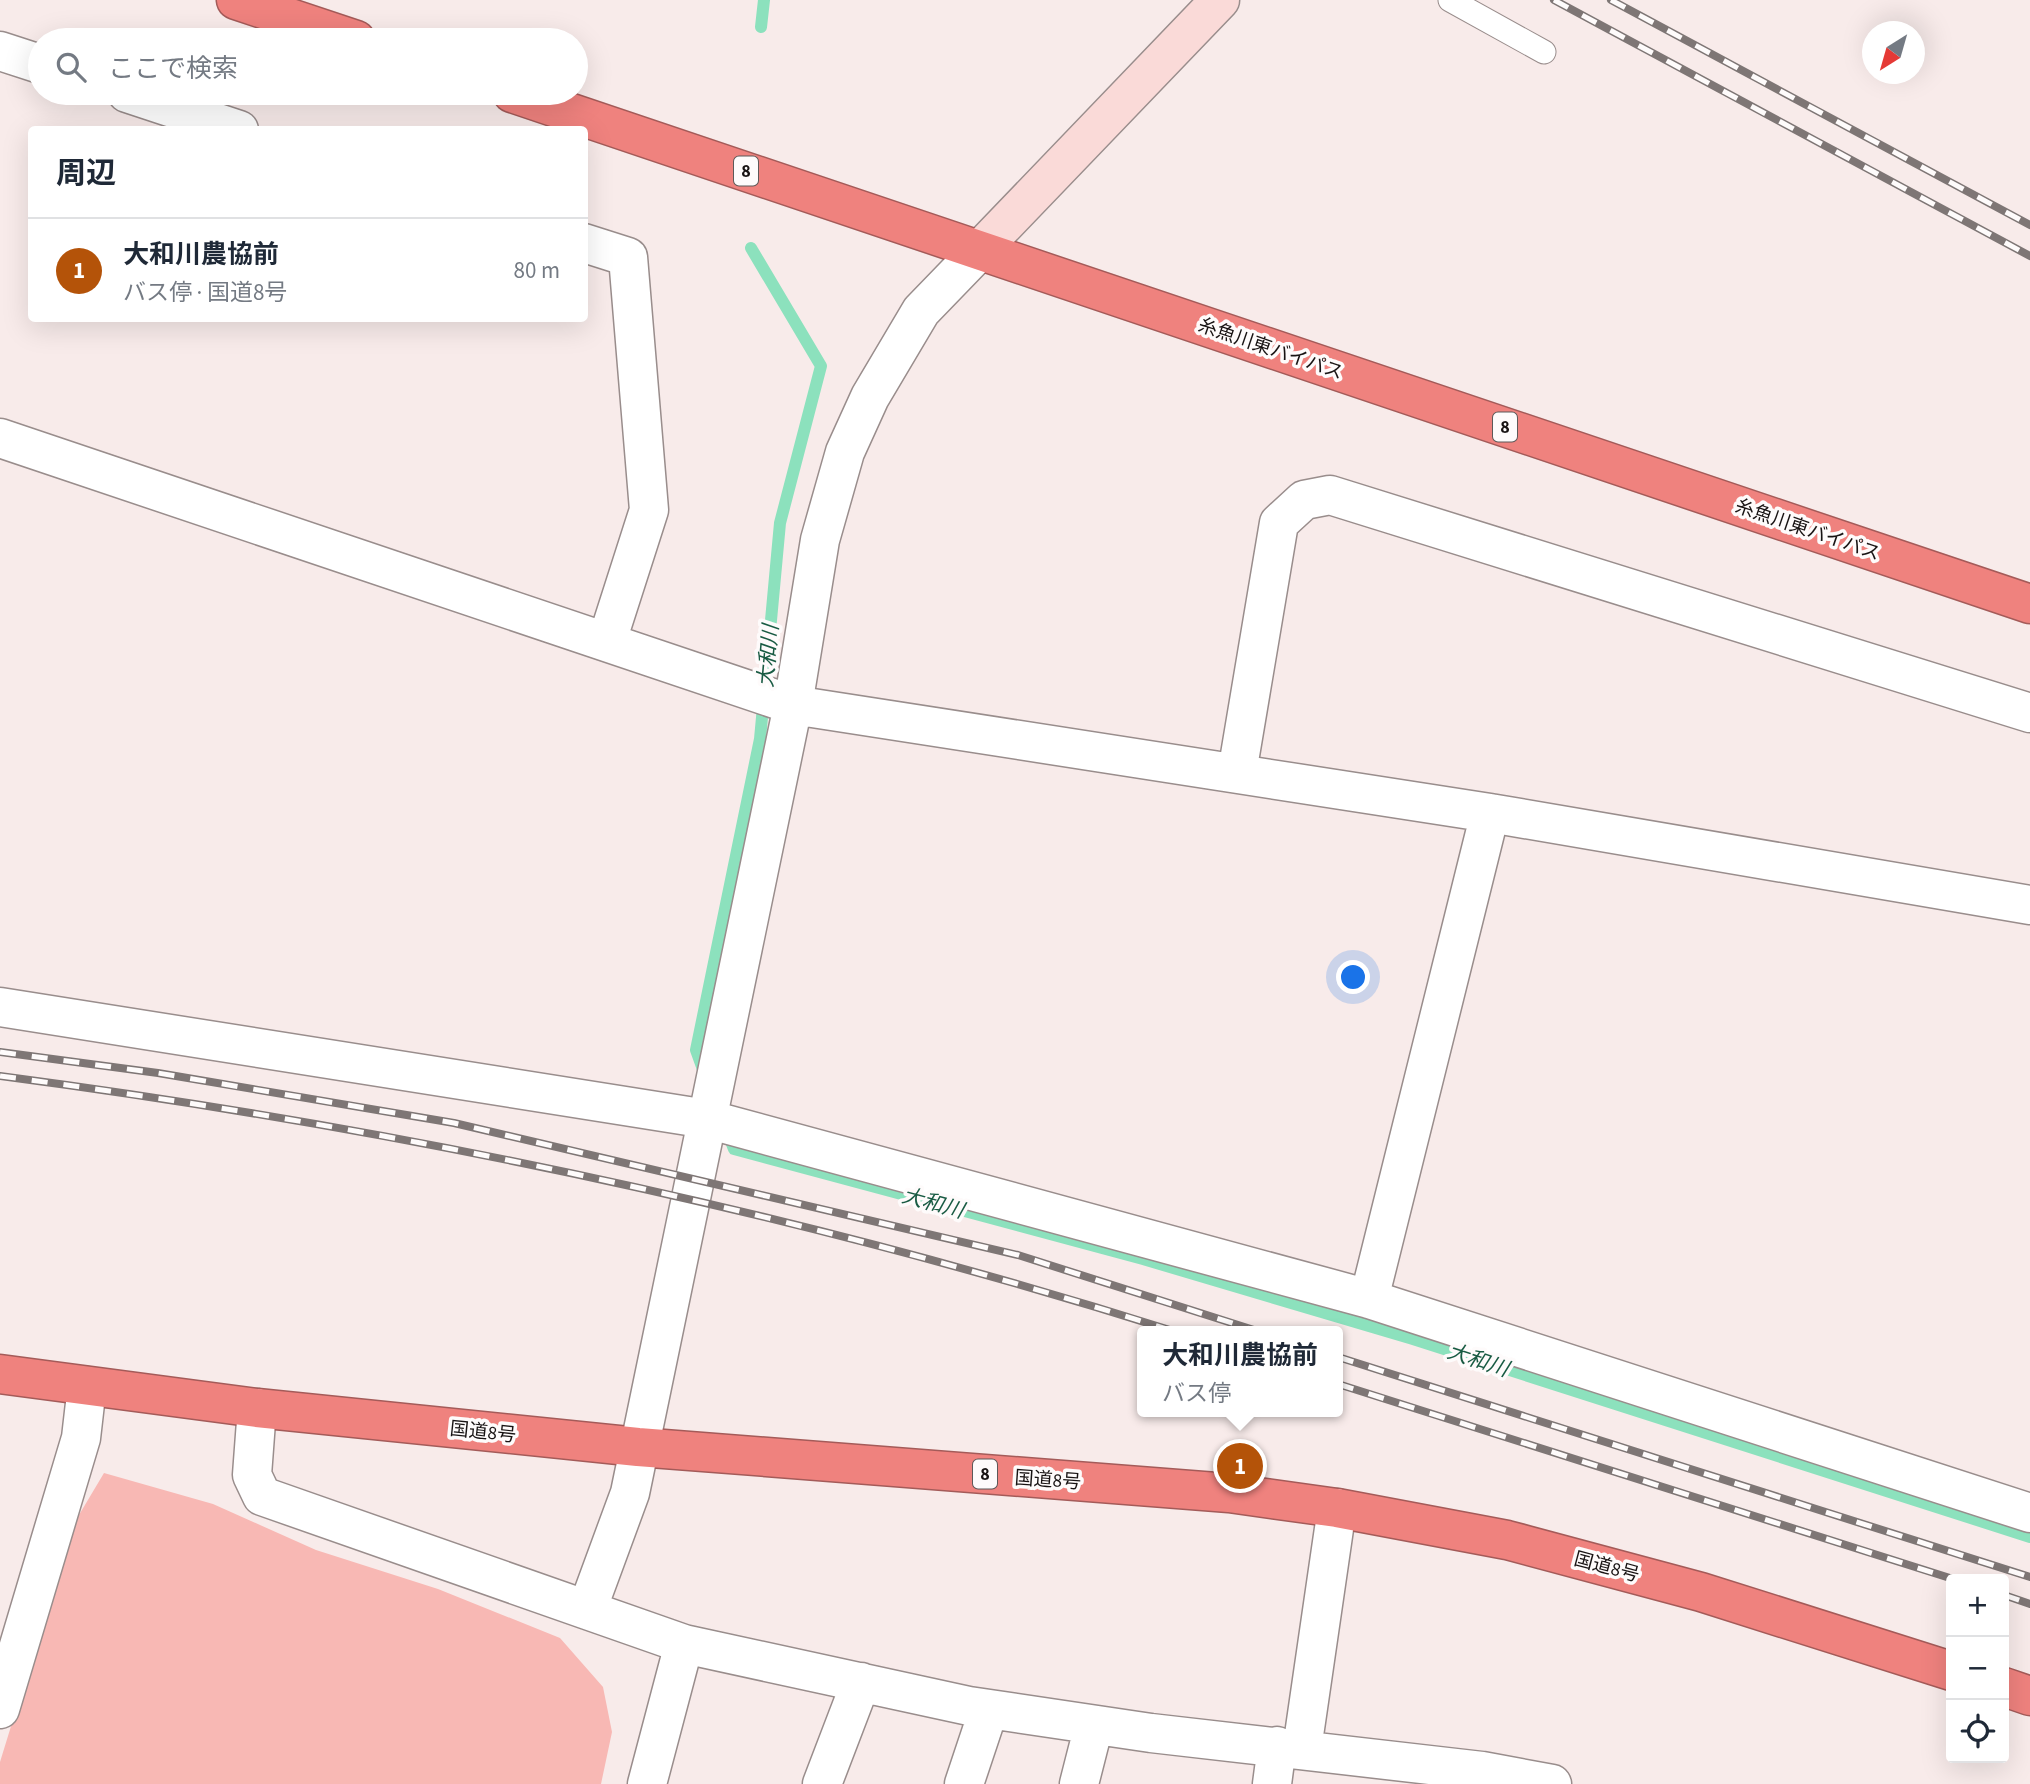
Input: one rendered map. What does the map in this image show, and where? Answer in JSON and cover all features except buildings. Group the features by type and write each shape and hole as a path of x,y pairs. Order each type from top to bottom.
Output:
{"highway":[{"path":"236,0 320,28"},
{"name":"糸魚川東バイパス","path":"548,105 2030,604"},
{"name":"国道8号","path":"0,1374 257,1408 638,1447 1229,1493 1337,1508 1507,1539 1701,1592 1946,1669"},
{"path":"2009,1689 2030,1696"}],"street":[{"path":"587,1610 630,1493 793,705 821,540 845,452 870,397 921,311 1220,0"},
{"path":"0,51 28,60"},
{"path":"163,105 227,126"},
{"path":"588,244 628,257 649,510 607,641"},
{"path":"0,438 793,705 1490,813 2030,905"},
{"path":"1237,773 1279,523 1304,500 1330,495 2030,713"},
{"path":"1368,1299 1490,813"},
{"path":"0,1007 707,1119 1368,1299 2030,1513"},
{"path":"0,1709 81,1438 87,1386"},
{"path":"257,1408 252,1475 261,1496 684,1644 989,1709 1094,1725 1482,1771 1552,1784"},
{"path":"1272,1784 1289,1747 1337,1508"},
{"path":"647,1784 684,1644"},
{"path":"822,1784 860,1682"},
{"path":"964,1784 989,1709"},
{"path":"1079,1784 1094,1725"}],"lane":[{"path":"1450,0 1544,52"}],"shaded area":[{"path":"104,1473 213,1504 316,1550 438,1589 560,1638 603,1687 612,1732 601,1784 0,1784 0,1762 73,1525"}],"waterway":[{"name":"大和川","path":"761,27 764,0"},
{"name":"大和川","path":"705,1075 696,1050 760,739 780,523 821,366 751,248"},
{"name":"大和川","path":"727,1131 734,1149 1143,1259 1413,1339 2030,1537"}],"railway":[{"path":"1554,0 2030,256"},
{"path":"1611,0 2030,225"},
{"path":"0,1052 158,1073 454,1123 1018,1255 1241,1326"},
{"path":"0,1076 297,1121 592,1178 884,1247 1157,1326"},
{"path":"1343,1359 2030,1577"},
{"path":"1343,1386 1946,1577"},
{"path":"2009,1597 2030,1604"}],"place":[{"name":"大和川農協前","path":"1240,1466"}]}
